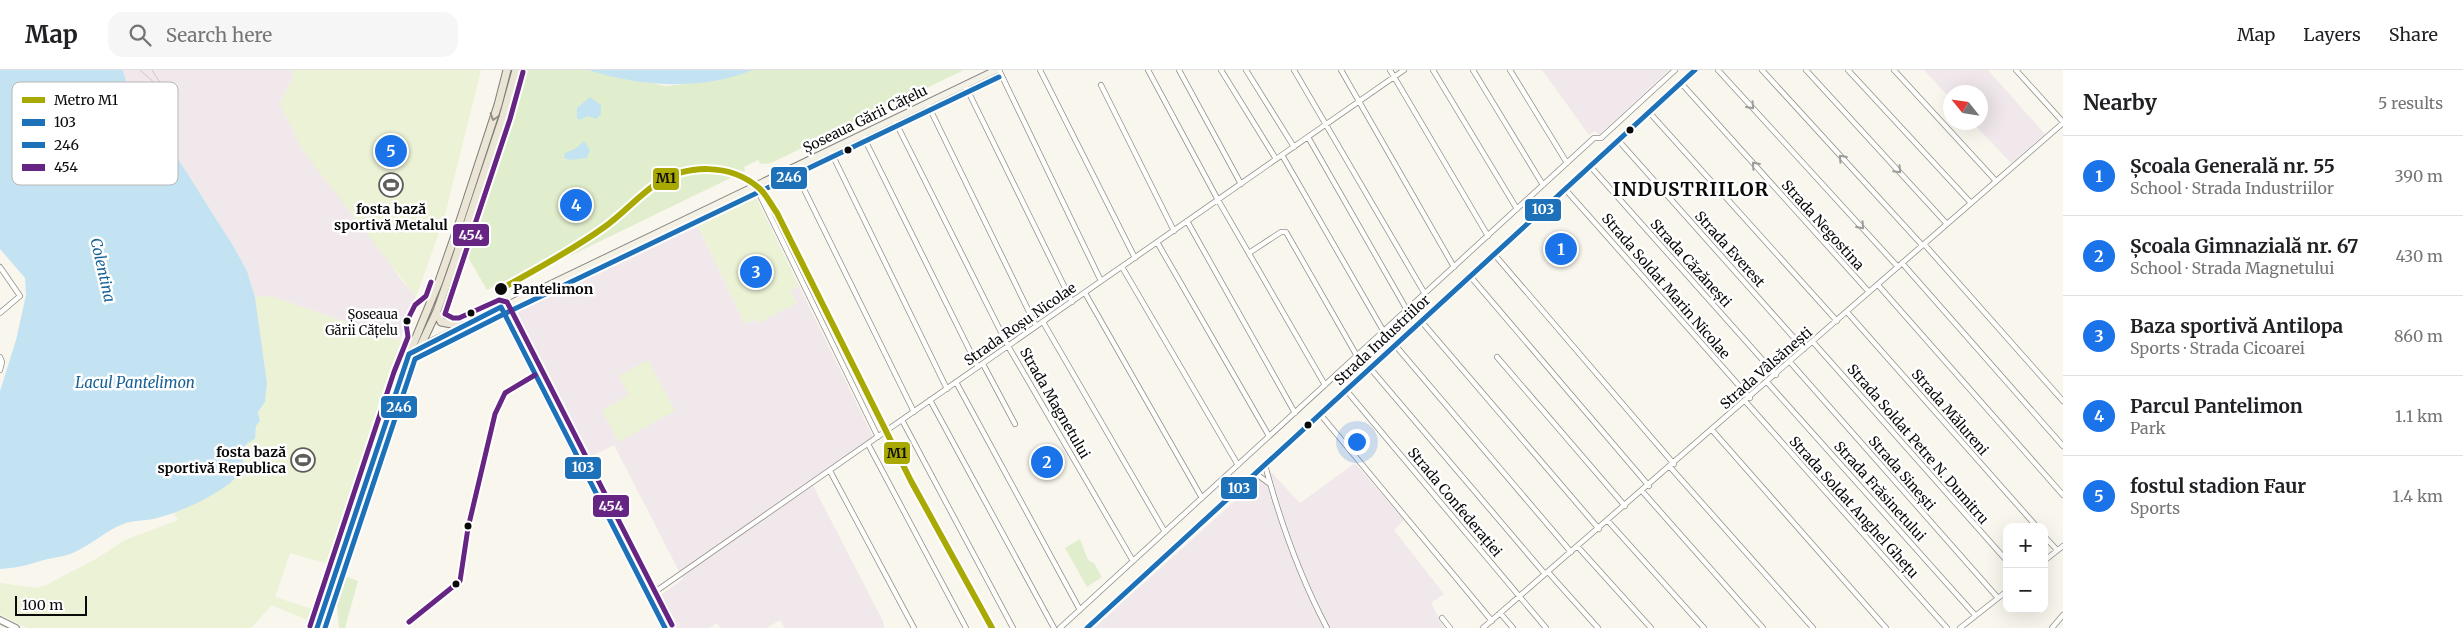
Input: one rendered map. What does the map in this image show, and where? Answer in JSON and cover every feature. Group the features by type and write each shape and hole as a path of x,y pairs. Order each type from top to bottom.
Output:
{"main road":[{"path":"317,628 409,354 441,276 498,105 507,70"},
{"path":"324,628 404,385 437,311 503,117 516,70"},
{"name":"Șoseaua Gării Cățelu","path":"409,354 420,346 997,70"},
{"name":"Strada Industriilor","path":"1087,628 1695,70"},
{"path":"437,311 441,322 462,326"},
{"path":"416,337 420,346"}],"street":[{"path":"997,70 1101,281"},
{"path":"1040,70 1135,258"},
{"path":"1148,70 1218,200 1325,385"},
{"path":"1179,70 1241,184"},
{"path":"1221,70 1276,159"},
{"path":"1246,70 1294,147"},
{"path":"1294,70 1424,294"},
{"path":"1341,70 1454,267"},
{"path":"1390,70 1488,236"},
{"name":"Strada Roșu Nicolae","path":"649,596 1404,70"},
{"path":"1433,70 1517,209"},
{"path":"1473,70 1543,185"},
{"path":"1510,70 1567,163"},
{"path":"1060,628 1594,138 1601,138 1675,70"},
{"path":"1718,70 1900,265 2063,446"},
{"path":"1762,70 2063,400"},
{"path":"1806,70 1947,224"},
{"path":"1848,70 1971,203"},
{"path":"1894,70 1996,181"},
{"path":"2016,70 2063,122"},
{"name":"Strada Negostina","path":"1681,83 1869,292"},
{"path":"965,85 1072,302"},
{"path":"1101,85 1174,230"},
{"path":"927,103 1036,326"},
{"path":"1649,112 1837,321"},
{"name":"Strada Magnetului","path":"894,119 1008,346 1134,561"},
{"name":"Strada Vâlsănești","path":"1483,628 1776,375 2063,122"},
{"path":"862,134 978,367"},
{"path":"1308,137 1407,310"},
{"name":"Strada Everest","path":"1618,140 1804,350"},
{"path":"830,150 947,389"},
{"path":"1282,155 1384,332"},
{"name":"Strada Căzănești","path":"1590,166 1776,375"},
{"path":"793,167 914,412"},
{"path":"755,185 878,437"},
{"name":"Strada Soldat Marin Nicolae","path":"1566,188 1748,399"},
{"path":"1187,221 1295,413"},
{"path":"1249,254 1281,232 1286,232 1357,356"},
{"path":"1157,242 1269,436"},
{"path":"1494,254 1813,628"},
{"path":"0,267 20,296 0,313"},
{"path":"1122,267 1238,465"},
{"path":"1470,276 1648,486"},
{"path":"1878,285 2063,495"},
{"path":"1085,292 1202,498"},
{"path":"501,307 665,628"},
{"name":"Strada Mălureni","path":"1847,312 2032,523"},
{"path":"1421,321 1599,529"},
{"path":"1042,322 1165,532"},
{"name":"Strada Soldat Petre N. Dumitru","path":"1813,342 2003,556"},
{"path":"1395,345 1571,552"},
{"path":"0,357 2,362 0,370"},
{"path":"1497,357 1625,506"},
{"name":"Strada Sinești","path":"1790,362 1998,598"},
{"path":"983,364 1015,424"},
{"path":"1370,368 1547,573 1598,628"},
{"path":"956,382 1080,610"},
{"name":"Strada Frăsinetului","path":"1767,382 1975,615"},
{"name":"Strada Confederației","path":"1346,390 1546,628"},
{"name":"Strada Soldat Anghel Ghețu","path":"1748,399 1947,628"},
{"path":"930,400 1054,628"},
{"path":"1320,414 1492,621"},
{"path":"902,420 1014,628"},
{"path":"1712,430 1886,628"},
{"path":"868,444 966,628"},
{"path":"1264,465 1311,598 1327,628"},
{"path":"830,471 914,628"},
{"path":"1255,473 1270,484"},
{"path":"1642,491 1763,628"},
{"path":"1608,521 1704,628"},
{"path":"2048,540 2057,550"},
{"path":"2048,558 2063,546"},
{"path":"1578,547 1650,628"},
{"path":"1960,628 2003,594"},
{"path":"1500,613 1513,628"},
{"path":"2052,628 2063,615"},
{"path":"1442,618 1450,628"},
{"path":"0,620 16,628"}],"shaded area":[{"path":"123,70 293,70 293,77 280,104 400,278 416,297 400,340 270,296 255,297 247,271 212,212 178,161 178,82 126,82"},
{"path":"1542,70 1669,70 1599,135 1595,131 1589,135"},
{"path":"1924,70 1988,70 2045,134 2011,163 1980,130 1988,130 1988,85 1943,85 1943,90"},
{"path":"696,222 745,324 757,319 758,323 797,303 790,291 799,286 873,437 810,480 883,621 884,628 785,628 780,620 767,628 720,628 717,623 709,628 675,628 658,597 683,579 614,445 586,459 512,317 514,309"},
{"path":"1355,463 1404,520 1394,530 1444,594 1431,603 1444,628 1094,628 1269,470 1300,503"}],"green space":[{"name":"fosta bază sportivă Metalul","path":"293,70 481,70 444,219 416,297 303,151 280,104 293,77"},
{"path":"520,70 588,70 666,86 714,81 753,70 964,70 771,163 761,164 758,160 744,167 745,171 510,285 507,280 487,290 465,252 469,245 465,240 499,140"},
{"path":"754,193 799,286 790,291 797,303 759,323 756,319 745,324 696,222"},
{"name":"fosta bază sportivă Republica","path":"270,296 402,341 331,565 290,553 275,597 315,610 311,622 272,605 251,628 27,628 0,614 0,583 36,588 44,586 96,559 125,540 178,520 173,512 217,492 233,479 241,466 245,447 255,439 256,426 260,421 258,412 265,402 267,383 255,297"},
{"path":"648,360 675,411 618,442 602,410 629,395 619,376"},
{"path":"1080,539 1088,560 1094,563 1102,577 1087,587 1065,548"},
{"path":"347,577 358,581 345,628 339,628 337,605"}],"water":[{"name":"Lacul Pantelimon","path":"0,70 123,70 126,82 12,82 12,185 178,185 178,159 232,244 247,271 255,297 267,383 265,402 258,412 260,421 256,426 255,439 245,446 240,474 221,490 203,500 153,519 123,524 72,553 23,566 0,569 0,391 16,340 26,295 25,278 0,249"},
{"path":"588,70 753,70 733,77 712,81 692,84 671,84 629,80"},
{"path":"590,97 601,105 601,114 596,119 588,116 580,120 577,118 577,108"},
{"path":"584,141 590,150 587,158 570,160 564,158 565,153 575,149"}],"railway":[{"path":"140,70 154,82"},
{"path":"152,70 160,82"}],"metro line":[{"name":"M1","path":"501,289 591,236 610,223 649,189 668,177 695,170 708,169 722,170 748,180 762,191 777,213 911,481 992,628"}],"transit line":[{"name":"103","path":"1087,628 1695,70"},
{"name":"454","path":"523,72 510,119 445,314 453,318 459,318 499,300 507,302 672,625"},
{"name":"246","path":"325,628 415,359 504,314 999,77"},
{"name":"454","path":"310,626 394,372 408,337 406,323 415,305 426,296 431,282"},
{"name":"103","path":"501,307 665,628"},
{"name":"103","path":"317,628 409,354 501,307"},
{"name":"454","path":"409,622 460,581 468,528 495,414 505,393 535,375"}],"place":[{"name":"fostul stadion Faur","path":"391,151"},
{"name":"fosta bază sportivă Metalul","path":"391,185"},
{"name":"Parcul Pantelimon","path":"576,205"},
{"name":"Școala Generală nr. 55","path":"1561,249"},
{"name":"Baza sportivă Antilopa","path":"756,272"},
{"name":"Pantelimon","path":"501,289"},
{"name":"Șoseaua Gării Cățelu","path":"407,321"},
{"name":"fosta bază sportivă Republica","path":"303,460"},
{"name":"Școala Gimnazială nr. 67","path":"1047,462"}],"district":[{"name":"INDUSTRIILOR","path":"1691,189"}],"water label":[{"name":"Colentina","path":"103,270"}]}
